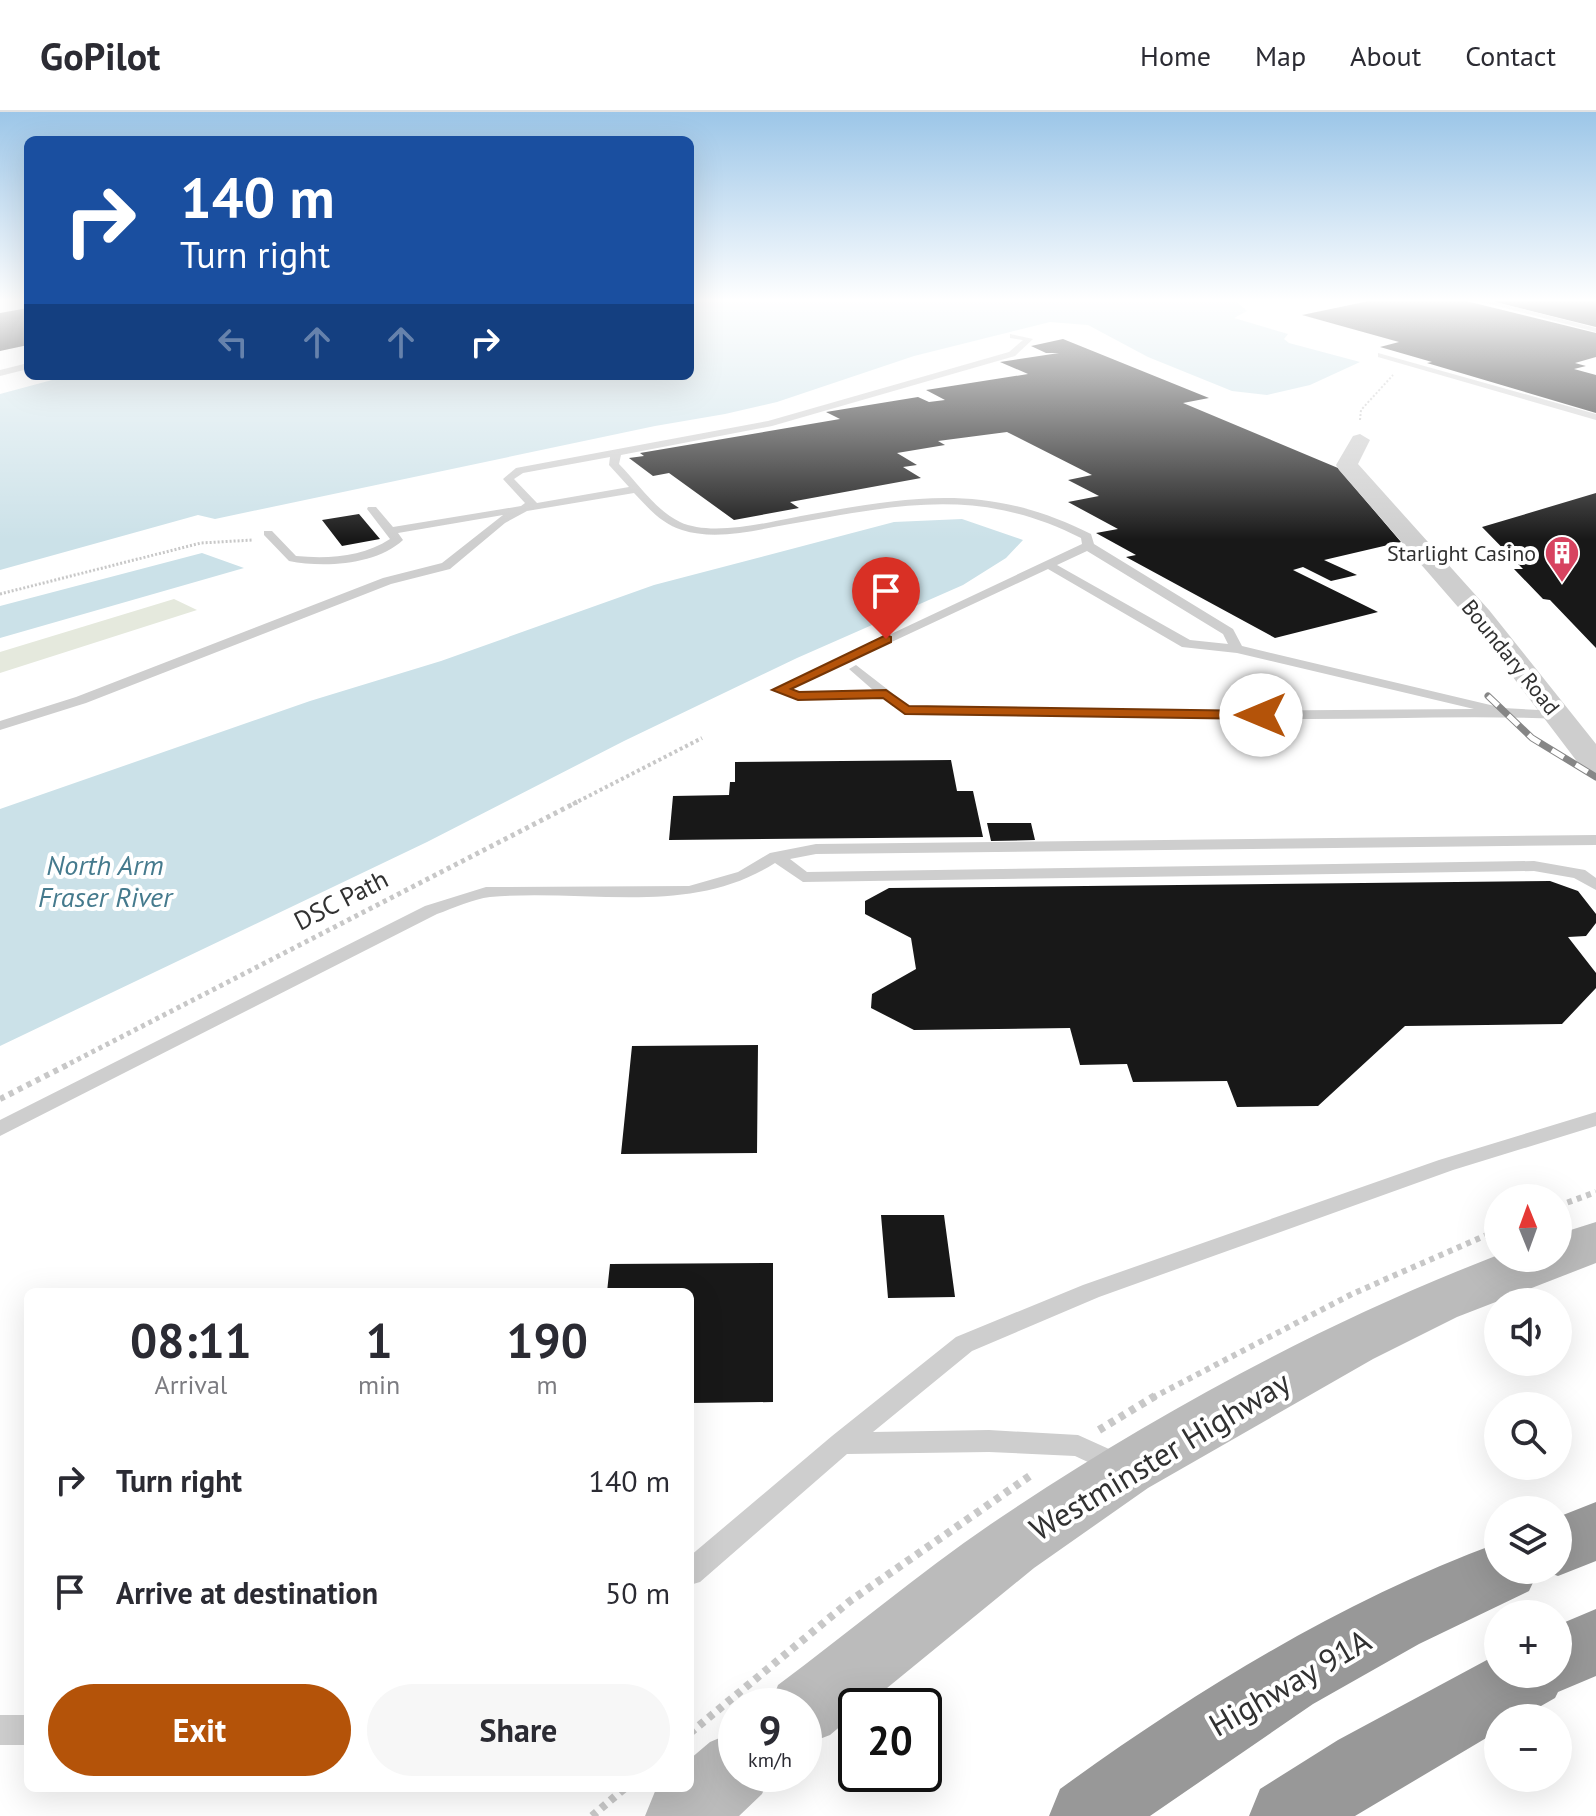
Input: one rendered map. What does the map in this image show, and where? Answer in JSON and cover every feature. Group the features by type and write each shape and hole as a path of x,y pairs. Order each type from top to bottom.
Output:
{"highway":[{"path":"1572,1541 1596,1531"},
{"name":"Highway 91A","path":"1087,1816 1156,1763 1322,1659 1484,1580"},
{"path":"1572,1653 1596,1642"},
{"path":"1287,1816 1364,1766 1505,1688"}],"main road":[{"path":"1572,1250 1596,1242"},
{"name":"Westminster Highway","path":"822,1696 1011,1547 1126,1469 1352,1343 1437,1302 1513,1272"},
{"path":"683,1816 718,1784"}],"street":[{"name":"Boundary Road","path":"1360,440 1347,465 1480,616 1596,765"},
{"path":"1558,715 1595,715"}],"lane":[{"path":"0,726 81,700 387,581 446,566 501,521 532,504 508,479 520,470 769,424 920,381"},
{"path":"1469,381 1596,417"},
{"path":"616,453 614,465 674,524 708,530 733,530 916,500 951,500 985,502 1053,518 1087,536 1088,546"},
{"path":"392,531 639,489"},
{"path":"271,536 293,559 317,562 385,550 397,540 372,509"},
{"path":"886,694 798,696 779,690 1088,546"},
{"path":"1088,546 1228,632 1237,649"},
{"path":"1047,564 1187,644 1237,649 1503,712"},
{"path":"856,669 905,710 1201,715 1503,712 1558,715"},
{"path":"0,1129 431,910 486,892 690,891 744,876 776,856 816,849 1286,846 1596,840"},
{"path":"776,856 803,877 1534,866 1579,874 1596,885"},
{"path":"694,1570 841,1443 964,1344 1091,1291 1446,1165 1596,1119"},
{"path":"841,1443 989,1441 1078,1446 1126,1469"},
{"path":"0,1730 24,1730"}],"path":[{"path":"1360,440 1361,410 1390,381"},
{"path":"0,594 201,543 271,536"},
{"name":"DSC Path","path":"0,1099 702,738"},
{"path":"1572,1201 1596,1192"},
{"path":"592,1816 620,1792"}],"shaded area":[{"path":"174,599 197,610 0,673 0,652"}],"water":[{"path":"50,381 841,381 777,402 725,414 215,519 198,515 0,570 0,394"},
{"path":"1206,381 1320,381 1267,395 1232,391"},
{"name":"North Arm Fraser River","path":"962,519 1023,540 1006,558 963,585 797,658 624,741 427,842 0,1046 0,809 310,701 441,661 654,585 894,522"},
{"path":"202,553 244,568 0,638 0,606"}],"building":[{"path":"986,381 1166,381 1209,398 1183,403 1338,468 1401,542 1324,560 1357,575 1331,581 1303,567 1293,570 1378,612 1275,638 1126,557 1136,555 1096,533 1118,529 1068,502 1099,496 1068,480 1092,475 1007,432 938,441 945,445 897,453 917,465 903,467 921,478 790,502 799,508 734,520 669,473 653,476 629,458 644,456 640,453 840,419 826,412 918,397 929,402 945,400 926,390"},
{"path":"1486,381 1596,381 1596,413"},
{"name":"Starlight Casino","path":"1596,493 1596,648 1550,600 1543,599 1514,569 1523,569 1482,527"},
{"path":"359,514 380,539 342,546 322,520"},
{"path":"951,760 957,791 973,791 983,837 669,840 673,796 729,795 730,782 735,782 735,762"},
{"path":"987,823 1031,823 1035,840 991,841"},
{"path":"1550,881 1578,891 1596,914 1596,923 1586,936 1568,937 1596,973 1596,988 1562,1024 1405,1026 1318,1106 1237,1107 1227,1081 1133,1082 1127,1064 1080,1065 1070,1028 914,1030 871,1008 872,994 916,969 911,938 865,914 865,901 889,888"},
{"path":"758,1045 757,1153 621,1154 632,1046"},
{"path":"881,1215 944,1215 955,1297 888,1298"},
{"path":"773,1263 773,1402 694,1403 694,1288 607,1288 610,1264"}],"railway":[{"path":"1488,696 1532,738 1596,777"}],"place":[{"name":"Starlight Casino","path":"1562,584"}],"route":[{"path":"886,639 779,690 798,696 886,694 905,710 1261,715"}]}
